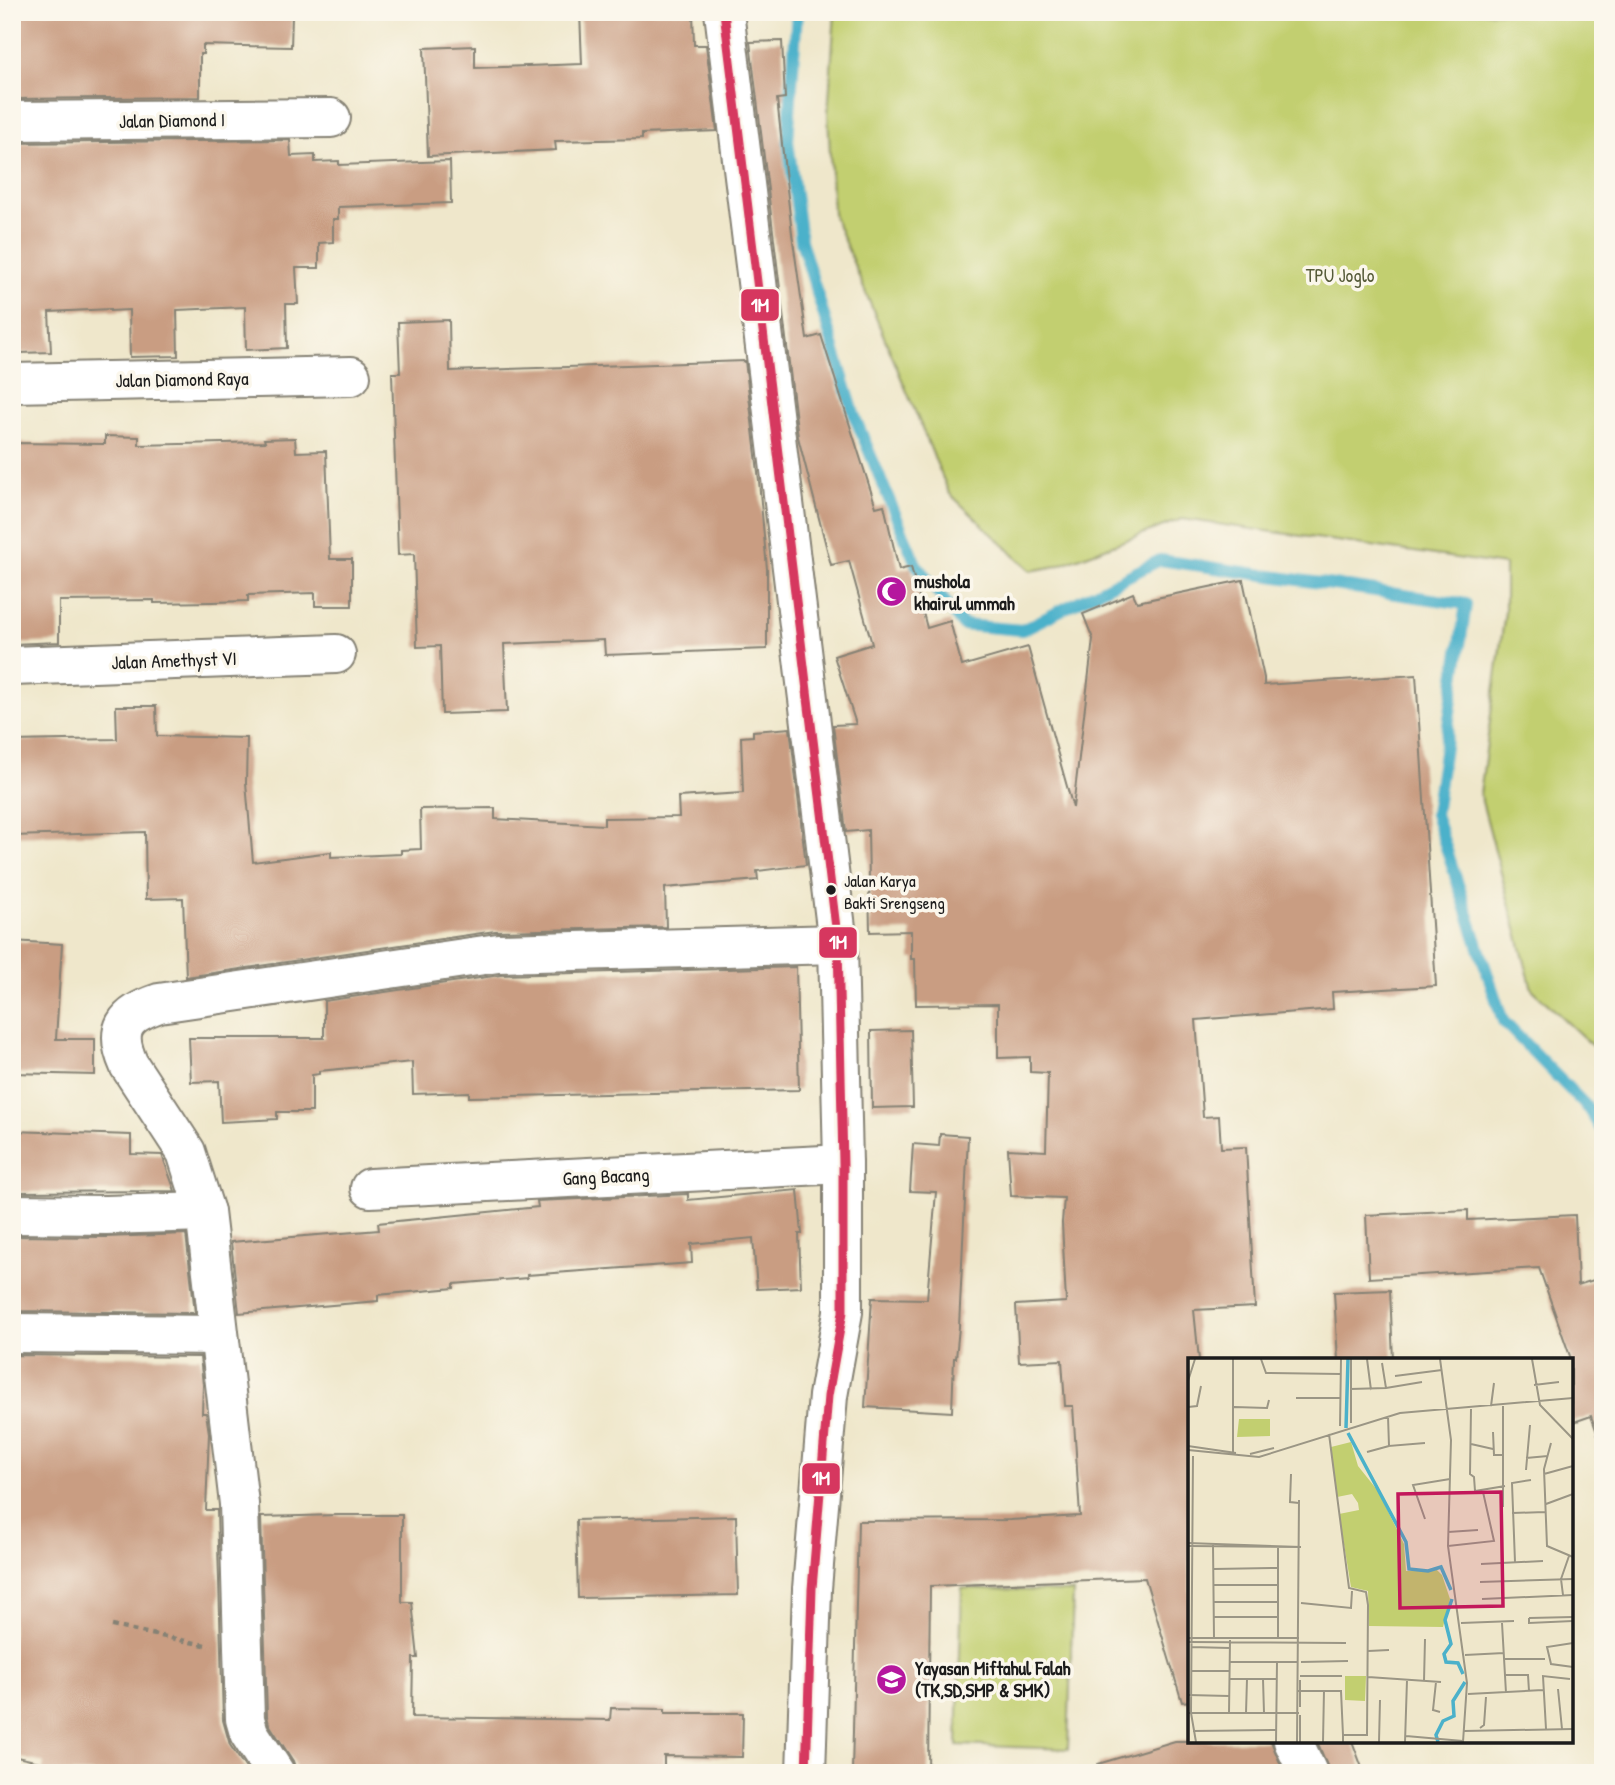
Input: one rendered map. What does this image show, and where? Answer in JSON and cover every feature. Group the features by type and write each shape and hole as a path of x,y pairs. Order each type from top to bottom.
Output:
{"street":[{"path":"724,12 838,944 843,1312 828,1395 812,1588 806,1773"},
{"name":"Jalan Diamond I","path":"12,121 331,118"},
{"name":"Jalan Diamond Raya","path":"12,383 351,376"},
{"name":"Jalan Amethyst VI","path":"12,666 336,654"},
{"path":"275,1773 249,1733 245,1719 239,1504 205,1212 186,1152 122,1051 121,1038 126,1023 138,1010 159,1003 498,953 838,944"},
{"name":"Gang Bacang","path":"370,1188 843,1164"},
{"path":"12,1214 205,1212"},
{"path":"12,1333 219,1335"},
{"path":"1294,1743 1308,1773"}],"path":[{"path":"112,1626 243,1653"}],"green space":[{"name":"TPU Joglo","path":"835,12 1603,12 1603,1056 1532,989 1480,794 1505,612 1505,565 1182,519 1057,566 1031,571 949,493 833,214 828,114"},
{"path":"962,1588 1073,1592 1068,1749 957,1745"}],"building":[{"path":"12,12 292,16 291,47 203,45 203,54 200,54 200,97 12,99"},
{"path":"580,12 693,12 694,45 706,45 717,131 642,134 642,139 555,141 556,150 428,156 424,48 475,46 475,68 582,64"},
{"path":"782,41 785,98 777,99 807,339 821,335 876,507 884,505 899,570 911,567 927,628 950,621 962,666 1028,647 1073,808 1093,639 1083,614 1133,593 1137,602 1243,580 1264,685 1416,675 1436,986 1332,992 1333,1009 1196,1020 1203,1117 1219,1116 1221,1148 1246,1147 1255,1307 1194,1310 1199,1358 1188,1358 1188,1701 1182,1702 1145,1578 930,1586 928,1773 852,1773 858,1521 1010,1520 1080,1516 1073,1406 1065,1406 1062,1360 1019,1362 1016,1305 1066,1302 1062,1223 1064,1198 1011,1196 1008,1149 1046,1151 1048,1073 1030,1072 1030,1057 998,1058 998,1004 916,1005 915,959 911,959 911,931 870,932 868,830 846,832 833,725 856,724 834,656 872,644 849,561 831,565 798,437 750,42"},
{"path":"290,140 291,156 315,155 315,162 339,161 339,165 450,161 451,203 338,207 338,219 333,219 333,242 319,243 319,268 296,268 298,304 286,304 287,348 246,350 245,307 177,310 178,356 130,357 129,310 110,309 49,312 51,352 20,353 19,328 12,328 12,143"},
{"path":"449,320 450,371 745,361 767,569 767,649 605,655 604,640 504,644 507,712 442,714 440,646 417,647 414,554 398,555 392,373 400,373 398,322"},
{"path":"105,436 139,437 139,445 265,442 264,439 295,438 296,452 326,451 330,559 352,559 352,606 315,606 315,593 248,595 248,601 59,601 59,642 12,644 12,443 105,444"},
{"path":"116,706 156,706 157,736 247,738 246,783 253,862 331,852 331,857 401,854 401,850 421,849 420,809 495,808 495,819 604,825 604,818 679,817 678,797 743,793 741,737 753,736 753,731 790,728 806,865 757,871 758,880 665,888 666,927 495,931 186,977 183,898 146,899 145,832 12,836 12,741 117,739"},
{"path":"12,941 62,944 56,1039 95,1039 95,1075 12,1073"},
{"path":"796,967 799,1090 469,1097 469,1092 413,1094 412,1062 319,1071 319,1074 312,1075 312,1112 277,1112 277,1119 221,1122 219,1081 191,1082 189,1038 324,1038 324,1001 500,975"},
{"path":"911,1030 913,1107 872,1108 871,1031"},
{"path":"12,1131 131,1135 131,1154 162,1155 175,1191 12,1192"},
{"path":"940,1134 968,1136 952,1412 865,1407 872,1298 927,1299 936,1192 910,1191 913,1144 939,1146"},
{"path":"798,1190 802,1234 799,1234 801,1287 757,1289 753,1238 691,1244 692,1263 527,1275 527,1278 454,1284 454,1288 378,1295 378,1301 239,1313 231,1242 379,1230 378,1223 538,1207 537,1201 688,1194 688,1200"},
{"path":"1468,1210 1468,1220 1575,1215 1578,1285 1603,1277 1603,1434 1598,1435 1591,1416 1573,1422 1573,1358 1571,1358 1539,1268 1369,1278 1366,1215"},
{"path":"186,1234 195,1313 12,1311 12,1236"},
{"path":"1390,1290 1393,1358 1338,1358 1334,1292"},
{"path":"12,1355 200,1357 202,1413 206,1413 209,1433 206,1510 217,1510 223,1720 230,1745 249,1773 42,1773 44,1763 12,1756"},
{"path":"402,1515 402,1602 412,1602 418,1658 413,1658 412,1717 610,1720 611,1708 665,1709 665,1713 743,1713 742,1757 664,1756 664,1773 297,1773 267,1716 261,1517"},
{"path":"736,1516 738,1595 578,1598 576,1520"},
{"path":"1175,1741 1272,1743 1284,1773 1099,1773 1098,1764"},
{"path":"1318,1743 1353,1743 1364,1773 1330,1773"}],"waterway":[{"path":"797,12 788,141 801,241 856,420 916,564 963,625 1022,630 1160,560 1466,604 1435,814 1503,1021 1587,1107 1603,1132"}],"transit line":[{"name":"1M","path":"724,12 838,944 843,1312 828,1396 812,1589 806,1773"}],"place":[{"name":"mushola khairul ummah","path":"891,592"},
{"name":"Jalan Karya Bakti Srengseng","path":"831,890"},
{"name":"Yayasan Miftahul Falah (TK,SD,SMP & SMK)","path":"892,1679"}]}
